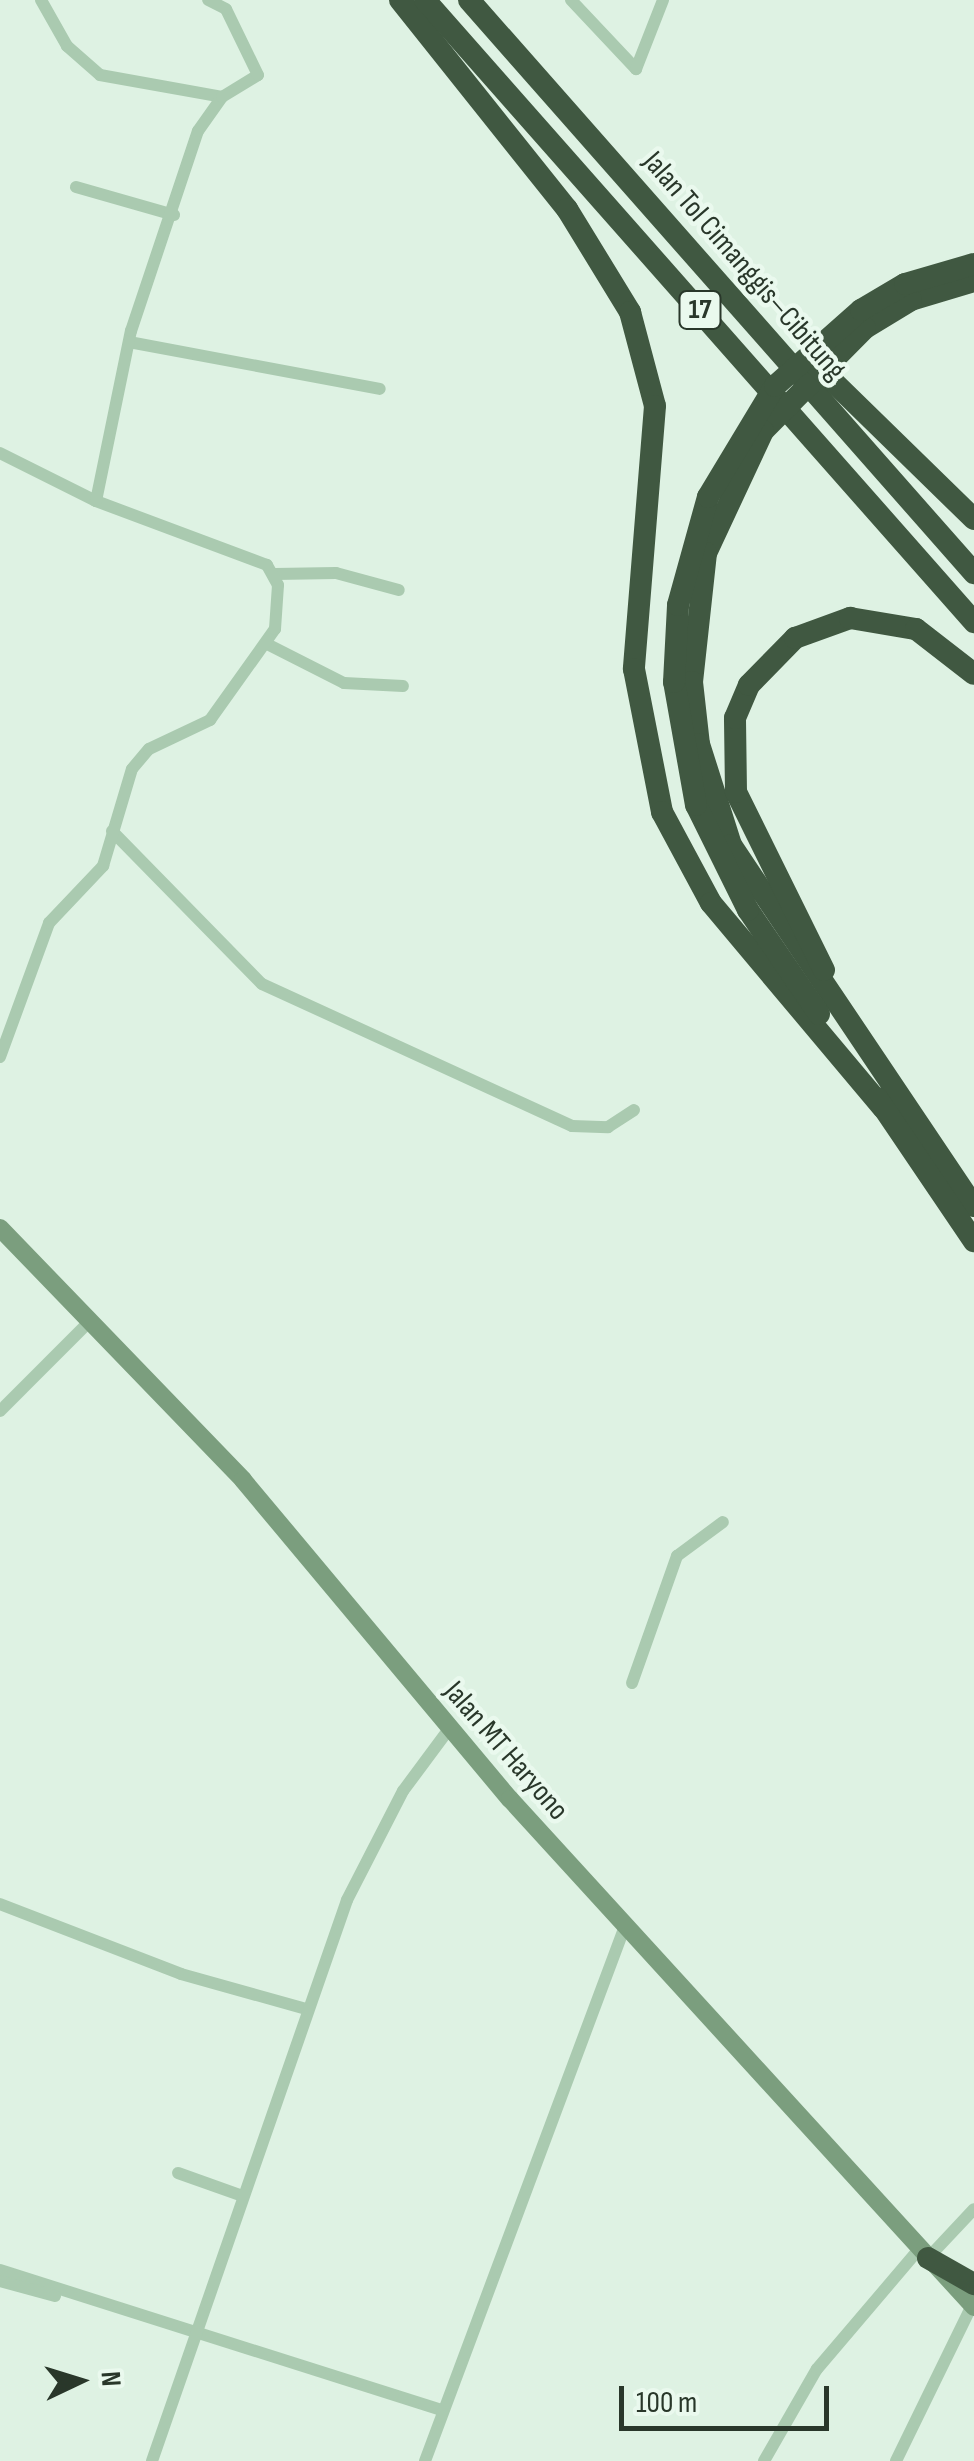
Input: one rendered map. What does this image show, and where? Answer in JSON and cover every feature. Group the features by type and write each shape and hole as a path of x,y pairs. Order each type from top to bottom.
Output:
{"highway":[{"path":"400,0 567,208 630,312 655,406 634,668 662,812 711,903 883,1108"},
{"name":"Jalan Tol Cimanggis–Cibitung","path":"424,0 974,622"},
{"name":"Jalan Tol Cimanggis–Cibitung","path":"468,0 974,573"},
{"path":"686,244 974,519"},
{"path":"974,264 863,319 738,456 678,606 682,748 696,804 748,910 974,1240"},
{"path":"863,319 974,281"},
{"path":"738,456 706,553 696,612 698,744 731,845 974,1206"},
{"path":"855,1034 736,792 735,718 768,658 850,618 916,629 974,674"},
{"path":"923,2254 974,2299"}],"main road":[{"name":"Jalan MT Haryono","path":"0,1228 243,1480 449,1729 923,2254"}],"street":[{"path":"41,0 67,46 100,75 222,98"},
{"path":"96,502 129,342 174,215 198,131 222,98 258,75 226,9 208,0"},
{"path":"572,0 636,69 663,0"},
{"path":"76,187 174,215"},
{"path":"129,342 380,388"},
{"path":"0,453 96,502 275,574 336,573 398,590"},
{"path":"0,1057 49,923 98,874 140,757 196,733 269,645 275,574"},
{"path":"269,645 344,683 404,686"},
{"path":"112,830 262,984 572,1126 608,1127 634,1110"},
{"path":"0,1411 88,1323"},
{"path":"632,1684 676,1556 722,1522"},
{"path":"152,2461 192,2334 306,2009 371,1849 449,1729"},
{"path":"0,1904 181,1974 306,2009"},
{"path":"424,2461 625,1926"},
{"path":"178,2174 240,2194"},
{"path":"764,2461 817,2369 923,2254 974,2208"},
{"path":"0,2270 192,2334 442,2410"},
{"path":"0,2280 90,2298"},
{"path":"896,2461 974,2299"}]}
